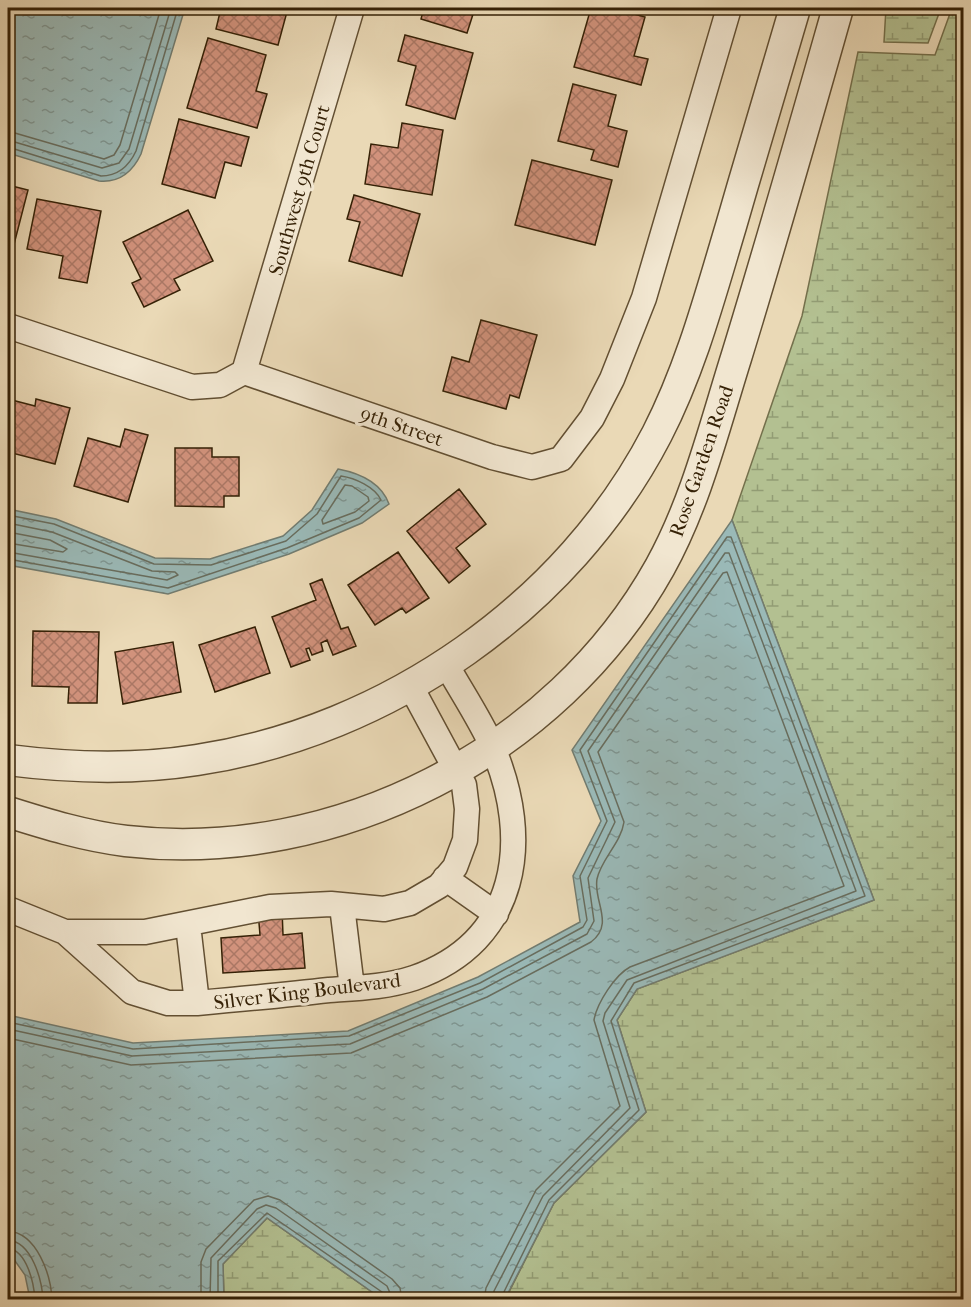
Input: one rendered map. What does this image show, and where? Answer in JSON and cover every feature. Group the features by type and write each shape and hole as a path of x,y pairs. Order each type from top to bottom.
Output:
{"street":[{"name":"Southwest 9th Court","path":"244,372 352,8"},
{"name":"9th Street","path":"244,372 492,457 532,467 561,459 592,418 629,339 644,298 729,8"},
{"path":"8,760 50,766 104,768 198,760 296,736 362,710 410,686 446,664 491,632 550,579 606,514 656,435 693,350 795,8"},
{"name":"Rose Garden Road","path":"8,812 79,833 126,841 219,843 266,837 356,814 409,793 457,769 493,747 541,711 600,652 644,594 675,539 702,470 838,8"},
{"path":"8,326 192,387 220,385 244,372"},
{"name":"Silver King Boulevard","path":"8,909 65,932 132,992 168,1003 197,1003 352,988 414,978 445,964 468,949 485,932 496,914 511,874 514,843 503,779 493,747 446,664"},
{"name":"Silver King Boulevard","path":"65,932 145,932 270,908 342,906 384,909 402,905 439,886 455,867 465,840 467,809 464,785 410,686"},
{"path":"445,878 496,914"},
{"path":"342,906 352,988"},
{"path":"188,925 197,1003"}],"green space":[{"path":"886,8 941,8 928,43 884,42"},
{"path":"952,8 963,8 963,1299 505,1300 554,1203 646,1112 617,1020 637,989 874,900 732,520 802,316 858,52 935,55"},
{"path":"267,1218 382,1299 224,1299 223,1264"}],"water":[{"path":"8,8 185,8 141,154 125,175 113,180 99,181 8,153"},
{"path":"338,469 354,473 375,484 389,504 362,523 289,554 168,594 8,565 8,509 56,519 155,558 210,559 283,536 312,510"},
{"path":"732,520 874,900 637,989 617,1020 646,1112 554,1203 505,1299 382,1299 267,1218 223,1264 224,1299 30,1299 25,1275 8,1251 8,1015 133,1043 348,1031 478,977 580,922 573,876 601,821 572,750"}],"building":[{"path":"221,8 288,8 278,45 216,29"},
{"path":"424,8 475,8 467,33 421,19"},
{"path":"591,8 612,8 645,17 634,56 648,59 641,85 574,67"},
{"path":"405,35 473,53 455,119 406,105 416,66 398,61"},
{"path":"208,38 266,55 256,91 267,94 257,128 187,108"},
{"path":"573,84 616,95 608,126 627,131 618,167 591,160 594,150 558,141"},
{"path":"179,119 249,137 241,166 225,162 215,198 162,184"},
{"path":"402,123 443,130 432,195 365,184 371,144 398,148"},
{"path":"532,160 612,180 595,245 515,225"},
{"path":"8,185 28,190 11,256 8,255"},
{"path":"354,195 420,214 402,276 349,261 360,222 347,219"},
{"path":"37,199 101,211 87,283 59,278 63,256 27,249"},
{"path":"188,210 213,261 174,279 180,290 144,307 132,283 141,279 123,242"},
{"path":"481,320 537,335 519,398 510,395 506,409 443,391 452,357 469,362"},
{"path":"8,399 35,406 36,399 70,408 55,464 8,452"},
{"path":"125,429 148,435 128,502 74,486 88,438 120,447"},
{"path":"175,448 212,448 212,457 239,457 239,496 224,496 224,507 175,506"},
{"path":"459,489 486,524 456,548 470,566 449,583 407,531"},
{"path":"398,552 429,598 406,613 402,608 375,625 348,585"},
{"path":"322,579 341,629 348,627 356,646 333,655 327,640 321,643 323,651 312,655 309,648 306,649 310,660 291,667 272,617 316,600 310,584"},
{"path":"255,627 270,673 215,692 199,645"},
{"path":"33,631 99,632 97,703 68,703 69,687 32,686"},
{"path":"8,637 12,637 8,689"},
{"path":"173,642 181,692 123,704 115,652"},
{"path":"282,909 283,935 302,933 305,968 223,973 221,938 260,935 258,911"}]}
